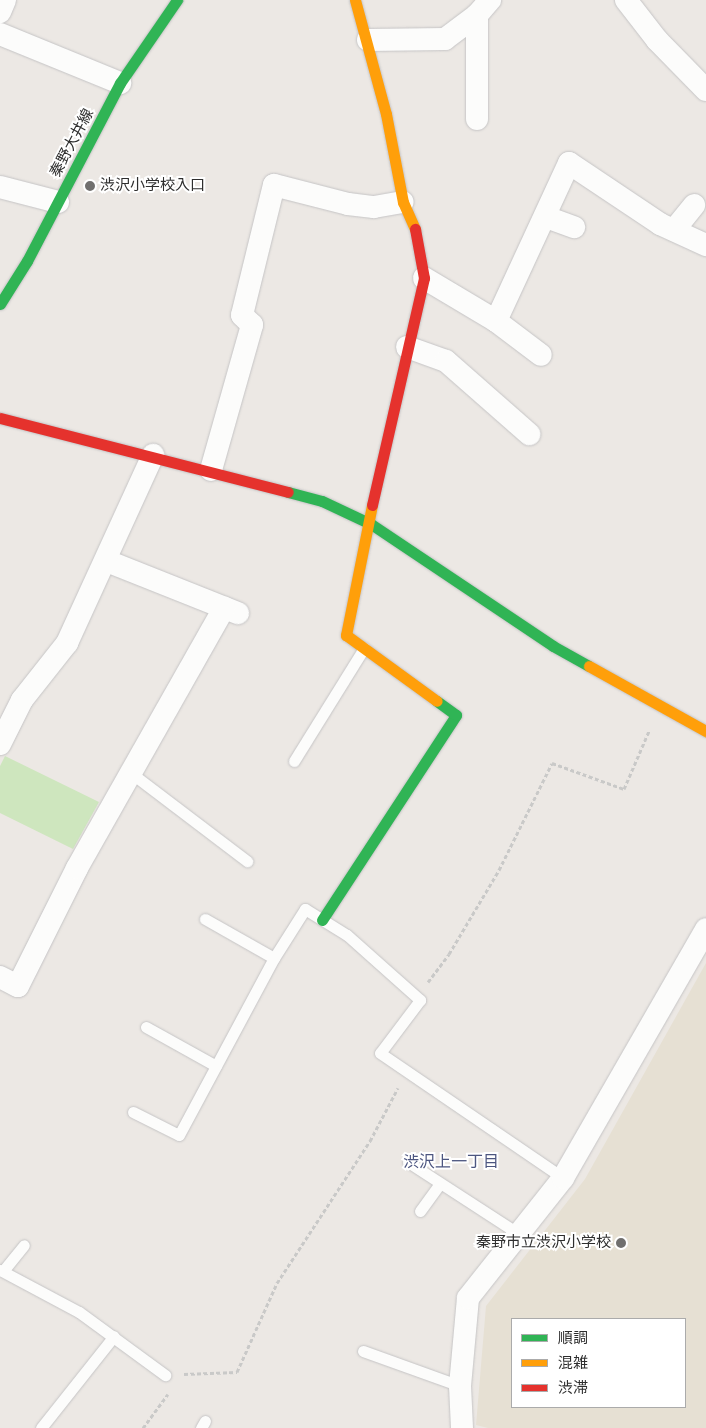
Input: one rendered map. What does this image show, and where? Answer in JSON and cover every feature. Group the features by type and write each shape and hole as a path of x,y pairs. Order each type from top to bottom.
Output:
{"street":[{"path":"0,12 5,0"},
{"name":"秦野大井線","path":"0,304 27,261 120,84 177,0"},
{"path":"322,920 456,715 346,635 371,524 394,400 424,278 414,222 403,202 368,40 355,0"},
{"path":"626,0 657,40 706,90"},
{"path":"368,40 445,40 484,8"},
{"path":"476,119 484,8"},
{"path":"0,34 120,84"},
{"path":"496,321 546,217 569,163 674,230 706,245"},
{"path":"212,470 252,325 242,315 274,185 348,204 374,206 403,202"},
{"path":"0,187 58,202"},
{"path":"674,230 694,205"},
{"path":"546,217 574,227"},
{"path":"424,278 496,321 541,355"},
{"path":"407,347 446,361 530,434"},
{"path":"0,418 212,470 322,501 371,524 553,646 706,732"},
{"path":"0,744 22,700 67,644 107,561 153,455"},
{"path":"0,977 18,986 77,868 131,773 231,610 107,561"},
{"path":"462,1428 460,1386 468,1298 563,1178 706,930"}],"lane":[{"path":"294,761 364,648"},
{"path":"131,773 247,861"},
{"path":"132,1112 179,1135 274,958 305,909 347,935 420,1000 380,1053 406,1073 563,1178"},
{"path":"205,919 274,958"},
{"path":"146,1027 216,1066"},
{"path":"408,1162 519,1234"},
{"path":"420,1211 440,1183"},
{"path":"24,1245 2,1270 79,1312 165,1375"},
{"path":"41,1428 114,1336"},
{"path":"363,1351 460,1386"}],"path":[{"path":"416,997 449,954 499,870 552,763 624,788 660,705"},
{"path":"181,1374 237,1372 277,1283 370,1141 406,1073"},
{"path":"143,1428 170,1390"}],"shaded area":[{"name":"秦野市立渋沢小学校","path":"706,963 706,1428 488,1428 476,1425 486,1306 585,1179"}],"green space":[{"path":"5,756 99,802 73,849 0,813 0,766"}],"traffic: fast":[{"path":"0,304 27,261 120,83 177,0"},
{"path":"288,492 322,501 371,524 553,646 589,666"},
{"path":"322,920 456,715 437,701"}],"traffic: slow":[{"path":"355,0 386,114 403,202 415,229"},
{"path":"372,505 346,635 437,701"},
{"path":"589,666 706,731"}],"traffic: jam":[{"path":"372,505 424,278 415,229"},
{"path":"0,418 288,492"}],"place":[{"name":"渋沢小学校入口","path":"90,186"},
{"name":"秦野市立渋沢小学校","path":"621,1243"}],"district":[{"name":"渋沢上一丁目","path":"451,1162"}]}
